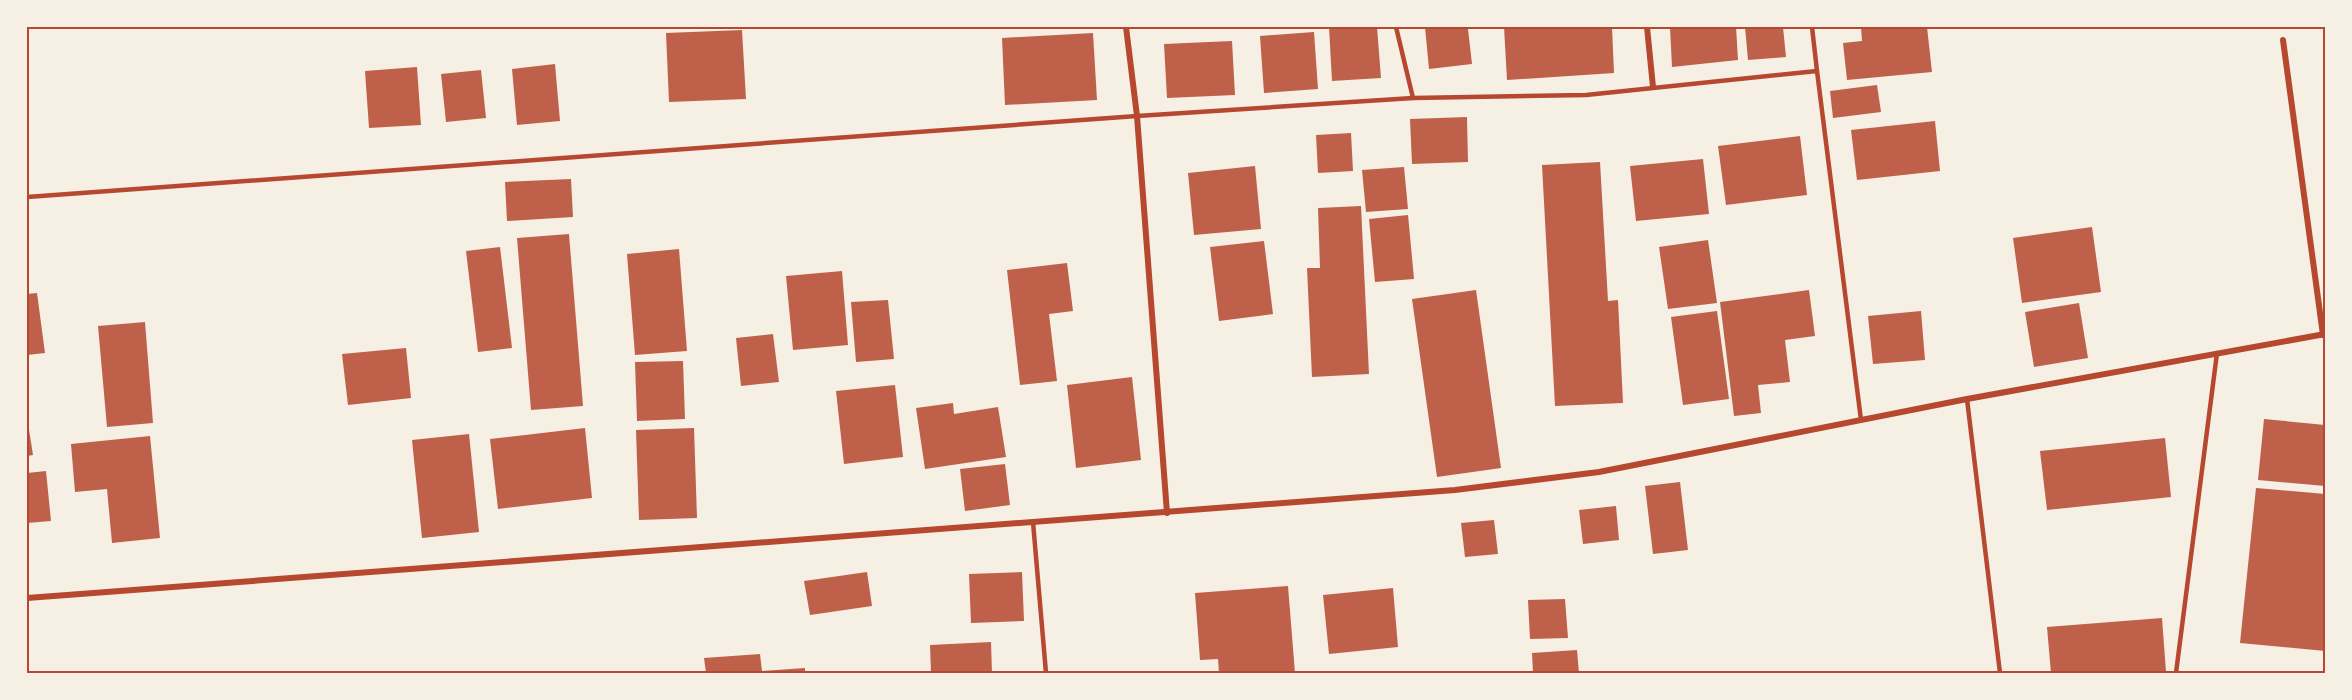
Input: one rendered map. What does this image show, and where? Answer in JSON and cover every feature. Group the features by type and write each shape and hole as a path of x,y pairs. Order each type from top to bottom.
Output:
{"street":[{"path":"1126,27 1137,116 1167,513"},
{"path":"1647,27 1653,87"},
{"path":"27,598 1455,490 1599,472 1966,399 2324,335 2283,40"}],"lane":[{"path":"1396,27 1413,98"},
{"path":"1812,27 1861,420"},
{"path":"27,197 1137,116 1413,98 1586,95 1816,71"},
{"path":"2176,673 2217,353"},
{"path":"1966,399 2000,673"},
{"path":"1033,522 1046,673"}],"building":[{"path":"1329,27 1377,27 1381,78 1332,81"},
{"path":"1425,27 1475,27 1468,29 1472,64 1429,69"},
{"path":"1504,27 1612,27 1614,73 1507,80"},
{"path":"1670,27 1736,27 1738,60 1672,67"},
{"path":"1745,27 1783,27 1786,57 1748,60"},
{"path":"1861,27 1927,27 1932,72 1847,80 1843,43 1862,41"},
{"path":"742,30 746,99 669,102 666,33"},
{"path":"1314,32 1318,89 1264,93 1260,36"},
{"path":"1093,33 1097,100 1005,105 1002,38"},
{"path":"1232,41 1235,95 1167,98 1164,44"},
{"path":"555,64 560,121 517,125 512,69"},
{"path":"417,67 421,125 369,128 365,71"},
{"path":"481,70 486,118 446,122 441,74"},
{"path":"1877,85 1881,112 1833,118 1830,91"},
{"path":"1467,117 1468,162 1412,164 1410,119"},
{"path":"1935,121 1940,171 1857,180 1851,130"},
{"path":"1351,133 1353,171 1318,173 1316,135"},
{"path":"1800,136 1807,195 1726,205 1718,146"},
{"path":"1703,159 1709,214 1636,221 1630,166"},
{"path":"1600,162 1608,301 1618,300 1623,403 1555,406 1542,165"},
{"path":"1255,166 1261,229 1194,235 1188,173"},
{"path":"1404,167 1408,209 1366,212 1362,170"},
{"path":"571,179 573,217 507,221 505,182"},
{"path":"1361,206 1369,374 1312,377 1307,268 1320,268 1318,208"},
{"path":"1408,215 1414,279 1375,282 1369,219"},
{"path":"2092,227 2101,292 2022,303 2013,238"},
{"path":"569,234 583,406 531,410 517,238"},
{"path":"1708,240 1717,303 1668,309 1659,247"},
{"path":"1264,241 1273,314 1219,321 1210,247"},
{"path":"500,247 512,348 478,352 466,251"},
{"path":"679,249 687,351 635,355 627,254"},
{"path":"1067,263 1073,311 1049,314 1057,381 1020,385 1007,270"},
{"path":"842,271 848,345 793,350 786,276"},
{"path":"1476,290 1501,468 1437,477 1412,299"},
{"path":"1809,290 1815,336 1785,340 1790,382 1758,385 1761,413 1734,416 1720,302"},
{"path":"37,293 45,353 27,355 27,294"},
{"path":"888,300 894,359 856,362 851,302"},
{"path":"2079,303 2088,358 2034,367 2025,312"},
{"path":"1717,311 1729,399 1683,405 1671,317"},
{"path":"1921,311 1925,360 1873,364 1868,316"},
{"path":"145,322 153,423 107,427 98,326"},
{"path":"773,334 779,382 741,386 736,338"},
{"path":"406,348 411,398 348,405 342,354"},
{"path":"683,361 685,419 637,421 635,362"},
{"path":"1132,377 1141,460 1076,468 1067,385"},
{"path":"895,385 903,457 844,464 836,391"},
{"path":"953,403 954,414 998,407 1006,457 925,469 916,408"},
{"path":"27,417 33,455 27,456"},
{"path":"2264,419 2325,425 2325,486 2258,480"},
{"path":"585,428 592,498 498,509 490,439"},
{"path":"694,428 697,518 639,520 636,430"},
{"path":"469,434 479,532 422,538 412,440"},
{"path":"150,436 160,538 112,543 107,489 75,492 71,444"},
{"path":"2165,438 2171,497 2047,510 2040,451"},
{"path":"1005,464 1010,505 965,511 960,469"},
{"path":"46,471 51,521 27,523 27,473"},
{"path":"1680,482 1688,550 1653,554 1645,486"},
{"path":"2256,488 2325,494 2325,651 2240,643"},
{"path":"1616,506 1619,540 1583,544 1579,510"},
{"path":"1494,520 1498,554 1465,557 1461,523"},
{"path":"867,572 872,606 810,615 804,581"},
{"path":"1022,572 1024,621 971,623 969,574"},
{"path":"1288,586 1295,673 1219,673 1218,659 1200,660 1195,593"},
{"path":"1393,588 1398,647 1329,654 1323,595"},
{"path":"1565,599 1568,638 1530,639 1528,600"},
{"path":"2162,618 2166,672 2051,673 2047,627"},
{"path":"991,642 992,673 931,673 930,645"},
{"path":"1577,650 1579,673 1533,673 1532,653"},
{"path":"760,654 762,671 805,668 805,673 706,673 704,658"}]}
